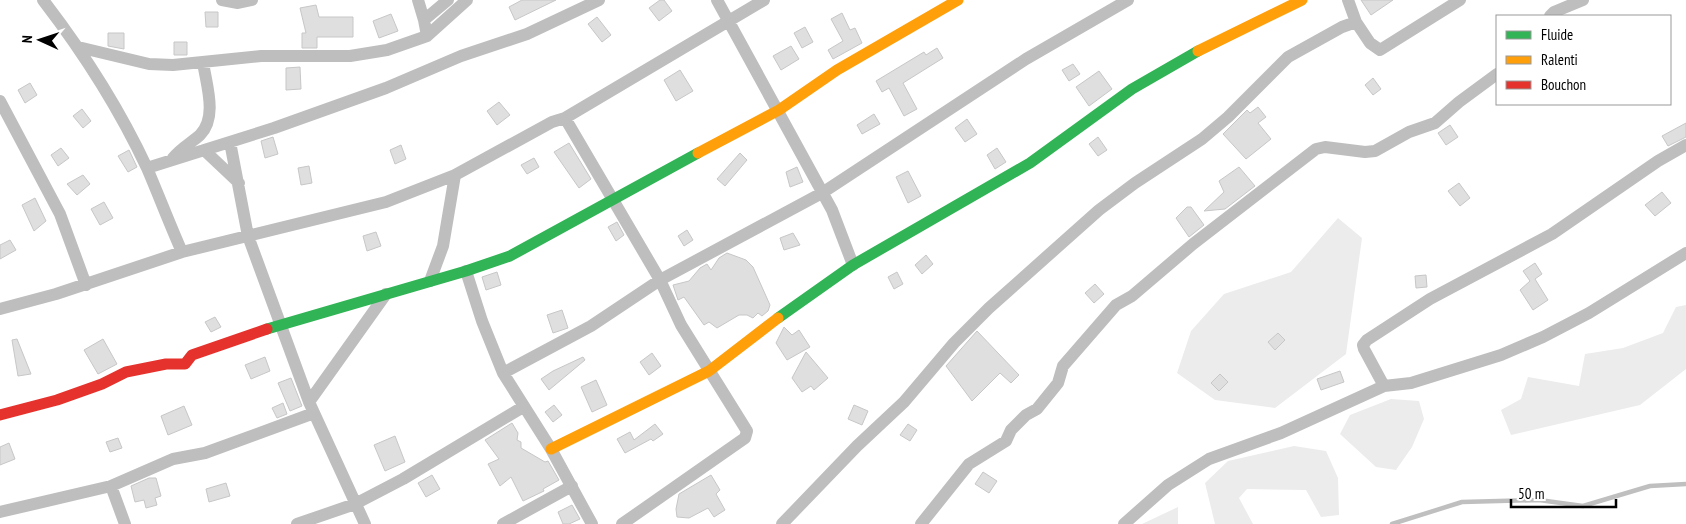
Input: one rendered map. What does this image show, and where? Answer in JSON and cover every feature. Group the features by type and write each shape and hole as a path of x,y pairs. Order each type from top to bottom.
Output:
{"street":[{"path":"43,0 78,46 129,133 147,168 182,252"},
{"path":"222,0 238,3 252,0"},
{"path":"418,0 427,36"},
{"path":"424,20 448,0"},
{"path":"78,46 149,64 188,65 270,56 350,56 387,50 427,36 467,0"},
{"path":"147,168 230,142 386,88 461,56 527,34 598,0"},
{"path":"717,0 779,110 832,210 853,265"},
{"path":"0,309 86,285 182,252 367,208 455,176 552,122 565,118 764,0"},
{"path":"0,415 57,400 102,384 126,372 166,364 185,364 192,355 280,324 466,272 510,256 612,198 779,110 837,70 958,0"},
{"path":"503,373 591,326 660,280 822,193 1026,59 1128,0"},
{"path":"551,449 709,371 802,299 853,265 1030,163 1132,89 1194,52 1302,0"},
{"path":"1348,0 1356,22 1370,43 1380,50 1460,0"},
{"path":"1551,15 1584,0"},
{"path":"782,524 857,446 904,402 954,343 989,308 1092,216 1135,182 1202,139 1228,117 1288,57 1342,27 1356,22"},
{"path":"172,160 178,151 200,135 206,125 209,104 203,62"},
{"path":"921,524 969,464 1006,440 1011,430 1026,415 1037,409 1058,383 1063,366 1116,305 1132,296 1192,244 1316,149 1325,147 1365,152 1375,151 1409,132 1435,123 1458,102 1496,75"},
{"path":"0,101 60,214 86,285"},
{"path":"565,118 660,280 681,325 748,435 622,524"},
{"path":"230,142 248,236 312,407 365,524"},
{"path":"1384,386 1364,349 1363,345 1367,340 1430,299 1552,234 1610,193 1686,145"},
{"path":"204,150 238,183"},
{"path":"430,281 443,246 455,176"},
{"path":"1124,524 1168,485 1209,459 1280,433 1384,386 1411,383 1501,354 1543,337 1589,313 1686,253"},
{"path":"466,272 482,321 503,373 551,449 592,524"},
{"path":"4,524 0,512 111,486 173,459 205,453 312,407 386,294"},
{"path":"297,524 355,504 403,479 523,407"},
{"path":"111,486 125,524"},
{"path":"503,524 572,486"}],"shaded area":[{"path":"1338,218 1362,238 1346,354 1275,408 1215,400 1177,373 1191,331 1224,294 1291,272"},
{"path":"1686,305 1686,369 1640,405 1511,435 1501,410 1521,399 1528,377 1579,386 1585,354 1623,348 1663,333 1676,307"},
{"path":"1391,399 1419,401 1424,419 1412,447 1396,470 1376,467 1340,434 1350,415"},
{"path":"1294,446 1326,451 1338,478 1339,515 1321,517 1306,490 1247,489 1239,498 1253,524 1215,524 1205,483 1228,461"},
{"path":"1178,507 1178,524 1142,524"}],"building":[{"path":"522,0 556,0 515,20 509,7"},
{"path":"660,0 664,0 672,11 659,21 649,8"},
{"path":"1361,0 1393,0 1371,15"},
{"path":"316,5 319,17 353,17 353,37 317,37 317,48 302,48 302,33 306,33 300,8"},
{"path":"205,12 218,12 218,27 206,27"},
{"path":"842,13 850,30 855,28 862,43 833,59 828,50 843,41 831,19"},
{"path":"391,14 398,31 379,38 373,21"},
{"path":"597,17 611,35 602,42 588,24"},
{"path":"805,27 813,42 802,48 794,33"},
{"path":"108,33 124,33 124,49 108,46"},
{"path":"174,42 187,42 187,55 174,55"},
{"path":"791,46 799,59 781,70 773,56"},
{"path":"937,48 943,58 903,83 917,109 904,116 889,88 882,92 876,81 924,52 926,55"},
{"path":"1073,64 1080,74 1069,81 1062,70"},
{"path":"300,67 301,89 286,90 286,68"},
{"path":"680,70 693,91 676,101 664,80"},
{"path":"1099,71 1112,89 1089,106 1076,87"},
{"path":"1373,78 1381,89 1373,95 1365,85"},
{"path":"30,83 37,95 25,103 18,90"},
{"path":"499,102 510,115 497,125 487,111"},
{"path":"1258,107 1266,117 1258,123 1271,139 1246,159 1223,134 1247,110 1250,113"},
{"path":"82,109 91,121 83,128 73,116"},
{"path":"874,114 880,124 862,134 857,125"},
{"path":"967,119 977,134 965,142 955,128"},
{"path":"1686,123 1686,137 1668,146 1662,136"},
{"path":"1450,125 1458,137 1446,145 1438,133"},
{"path":"273,137 278,154 265,158 261,141"},
{"path":"1098,137 1107,150 1098,156 1089,144"},
{"path":"569,143 591,179 579,188 554,152"},
{"path":"401,145 406,159 395,164 390,150"},
{"path":"61,148 69,158 58,166 51,155"},
{"path":"997,148 1006,162 995,169 987,155"},
{"path":"129,150 137,167 128,172 118,156"},
{"path":"740,153 747,160 725,186 717,179"},
{"path":"534,158 539,167 527,174 521,165"},
{"path":"309,166 312,183 301,185 298,168"},
{"path":"797,167 803,182 790,187 786,172"},
{"path":"1239,167 1255,186 1225,209 1204,211 1224,192 1219,181"},
{"path":"908,171 921,196 908,203 896,177"},
{"path":"83,175 90,184 77,195 67,184"},
{"path":"1459,183 1470,198 1460,206 1448,191"},
{"path":"1662,192 1671,203 1655,216 1645,205"},
{"path":"35,198 46,221 34,231 22,205"},
{"path":"104,202 113,218 100,225 91,209"},
{"path":"1187,207 1191,207 1204,225 1189,237 1176,218"},
{"path":"617,222 624,235 616,241 608,227"},
{"path":"687,230 693,240 684,246 678,236"},
{"path":"376,232 381,246 367,251 363,236"},
{"path":"793,233 800,245 784,250 780,238"},
{"path":"10,240 16,250 0,259 0,245"},
{"path":"727,253 746,260 753,267 770,305 768,311 762,316 758,313 753,318 747,315 739,315 717,328 709,322 704,325 684,297 678,300 673,285 689,281 700,268 707,264 711,270 719,258"},
{"path":"926,255 933,264 922,274 915,265"},
{"path":"1535,263 1542,274 1535,279 1548,300 1533,310 1520,290 1530,281 1523,271"},
{"path":"497,272 501,285 486,290 482,277"},
{"path":"897,272 903,284 894,289 888,277"},
{"path":"1426,275 1427,287 1416,288 1415,276"},
{"path":"1095,284 1104,294 1094,303 1085,293"},
{"path":"562,310 568,328 553,333 547,315"},
{"path":"215,317 221,327 211,332 205,322"},
{"path":"784,327 792,335 799,330 810,347 787,360 776,343"},
{"path":"977,331 1019,375 1011,383 1000,373 972,401 946,366"},
{"path":"1278,333 1285,340 1275,350 1268,342"},
{"path":"17,339 31,374 18,376 12,340"},
{"path":"103,339 117,364 98,374 84,350"},
{"path":"806,352 828,378 814,390 811,386 802,392 792,378"},
{"path":"652,353 661,366 649,375 640,362"},
{"path":"265,357 270,371 251,379 245,365"},
{"path":"583,357 585,360 549,390 541,379 553,371"},
{"path":"1340,371 1344,382 1321,390 1317,379"},
{"path":"1220,374 1228,382 1219,391 1211,383"},
{"path":"291,378 302,406 290,411 278,383"},
{"path":"596,380 607,405 592,412 581,387"},
{"path":"283,403 287,414 277,418 272,408"},
{"path":"554,405 562,415 553,422 545,412"},
{"path":"854,405 868,411 862,425 848,419"},
{"path":"184,406 192,425 168,435 161,416"},
{"path":"512,423 518,433 517,440 521,442 521,448 545,462 548,461 559,480 543,489 544,491 523,501 511,477 500,486 488,464 499,459 485,440"},
{"path":"655,424 663,434 653,441 651,439 625,453 617,439 630,432 634,440"},
{"path":"908,424 917,430 910,441 900,435"},
{"path":"395,436 405,462 385,471 374,445"},
{"path":"118,438 122,448 110,452 106,442"},
{"path":"9,443 15,459 0,465 0,447"},
{"path":"983,472 997,481 989,493 975,484"},
{"path":"432,475 440,489 426,497 418,483"},
{"path":"711,475 720,490 716,494 725,510 714,517 708,508 689,518 677,517 676,509 679,494"},
{"path":"149,478 156,478 161,496 155,498 157,505 146,508 144,500 135,502 131,486"},
{"path":"226,483 230,496 209,502 206,489"},
{"path":"572,505 580,519 569,524 563,524 558,512"}],"waterway":[{"path":"1392,524 1462,502 1539,500 1583,506 1650,486 1686,484"}],"traffic: fast":[{"path":"778,318 853,265 1030,163 1132,89 1198,51"},
{"path":"267,329 466,271 510,256 698,153"}],"traffic: slow":[{"path":"698,153 779,110 837,70 958,0"},
{"path":"1198,51 1302,0"},
{"path":"551,449 709,371 778,318"}],"traffic: jam":[{"path":"0,415 57,400 102,384 126,372 166,364 185,364 192,355 267,329"}]}
